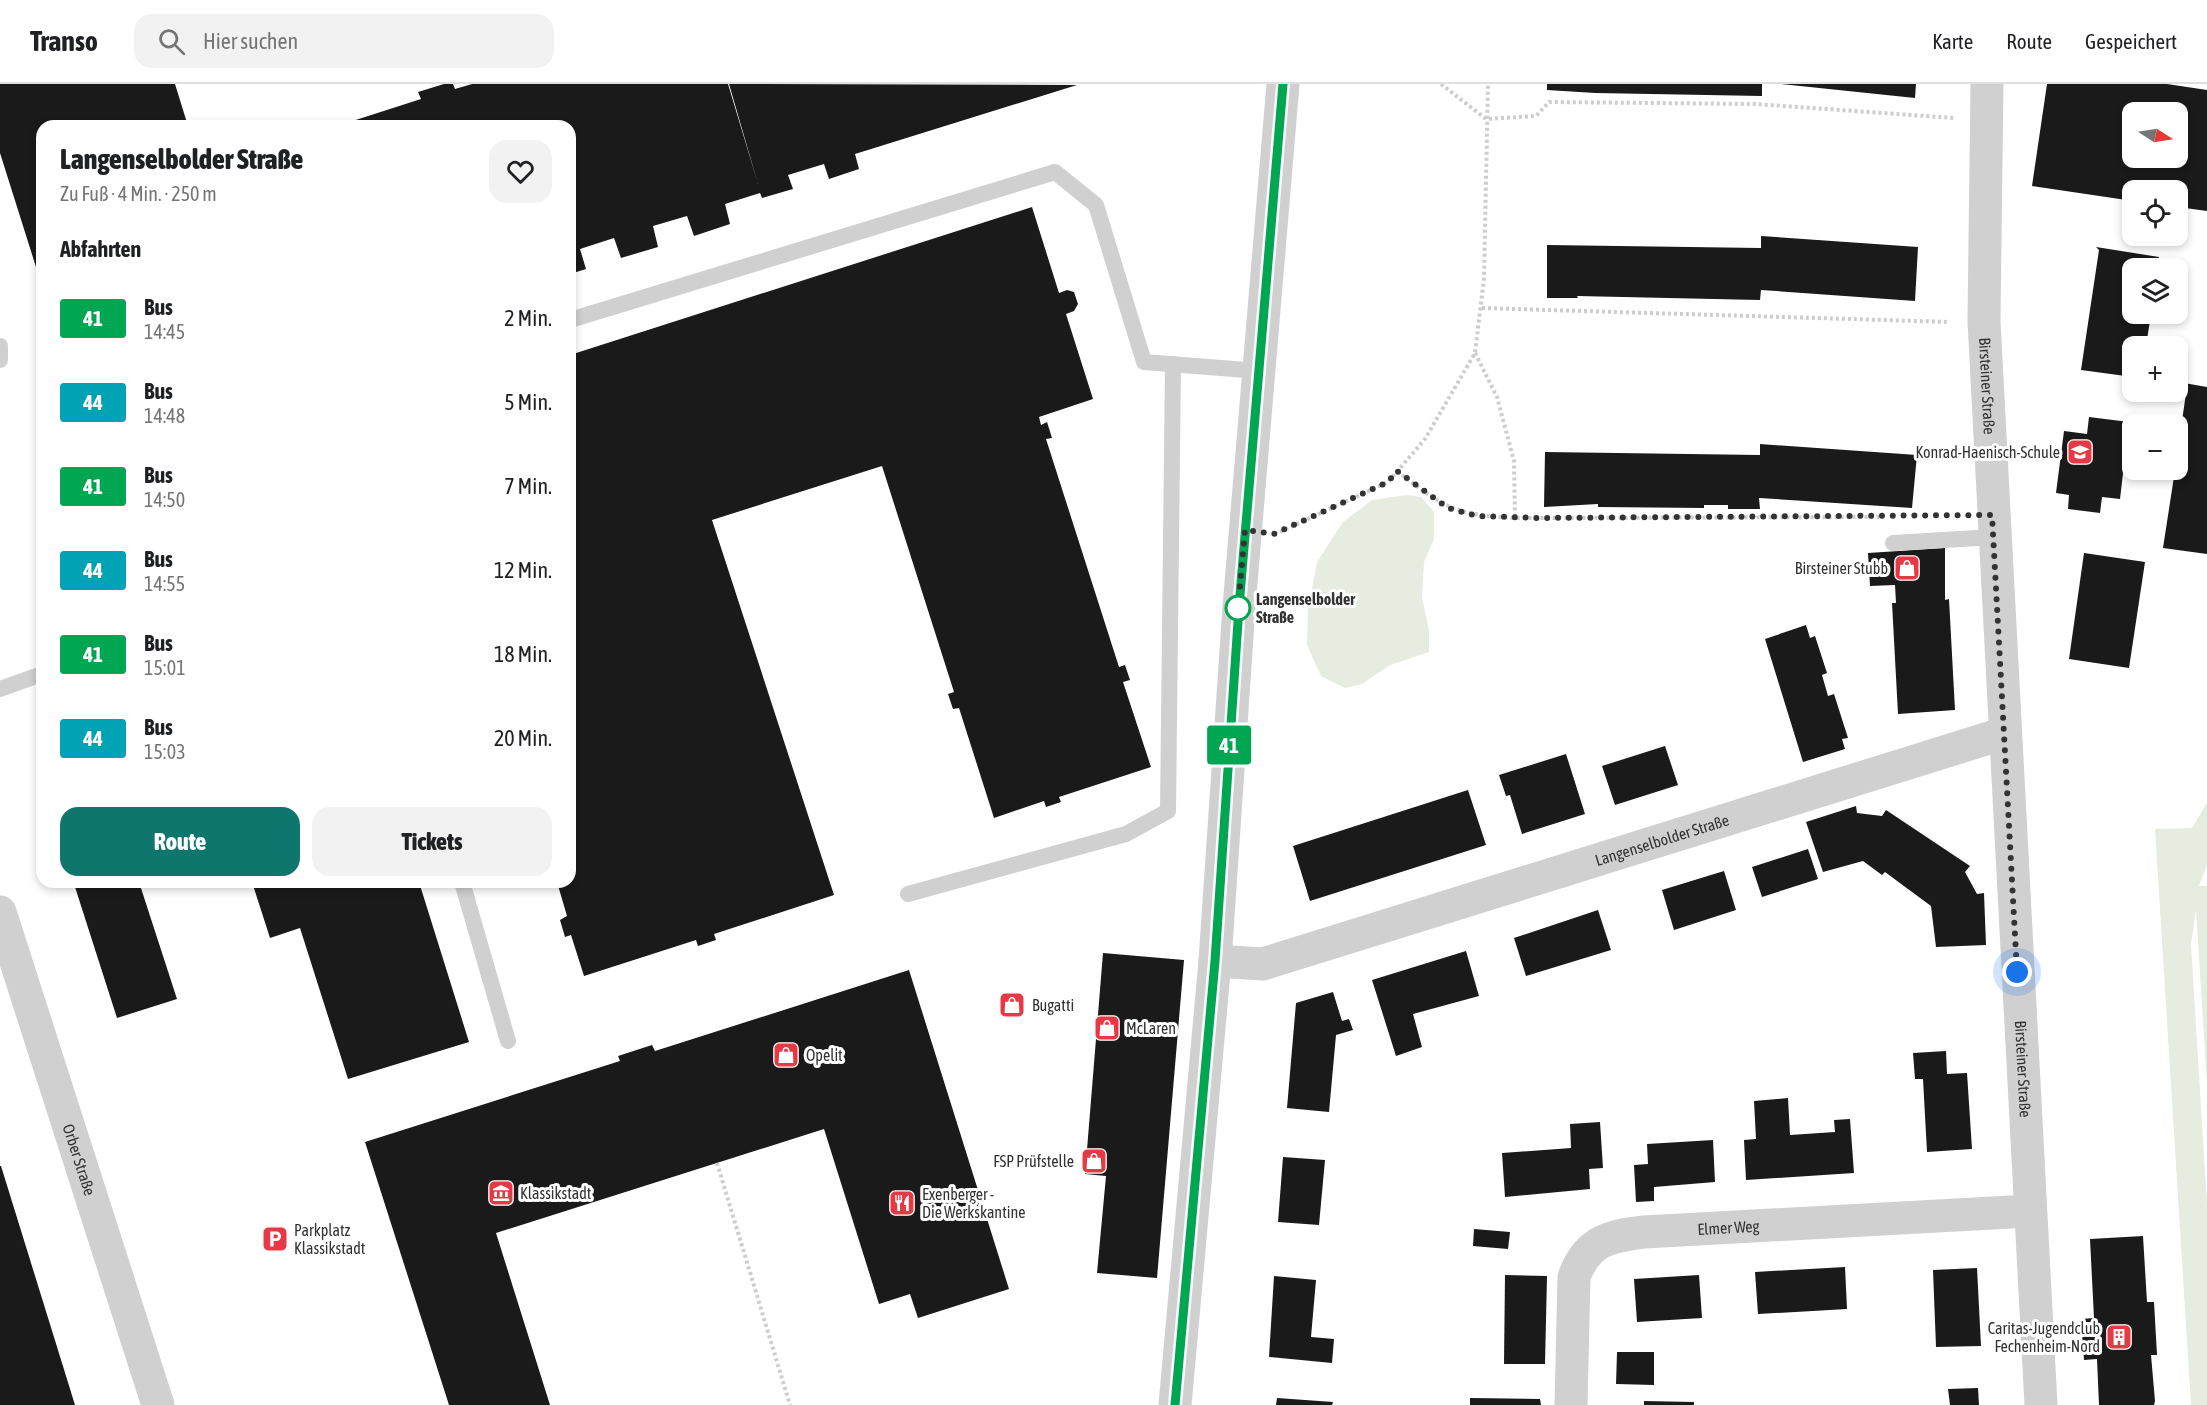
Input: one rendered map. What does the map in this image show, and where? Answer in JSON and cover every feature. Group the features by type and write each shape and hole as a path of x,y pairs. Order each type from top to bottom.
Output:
{"street":[{"path":"1175,1405 1215,961 1245,530 1283,84"},
{"name":"Birsteiner Straße","path":"1986,84 1984,321 2041,1405"},
{"name":"Langenselbolder Straße","path":"1215,961 1263,964 2005,733"},
{"name":"Orber Straße","path":"0,912 158,1405"},
{"name":"Elmer Weg","path":"1571,1405 1574,1277 1579,1261 1587,1252 1617,1235 2029,1211"}],"lane":[{"path":"576,318 1055,172 1096,205 1144,362 1259,371"},
{"path":"0,346 0,360"},
{"path":"908,894 1126,834 1168,811 1173,364"},
{"path":"1893,543 1994,537"},
{"path":"0,689 36,676"},
{"path":"464,888 508,1041"}],"path":[{"path":"1441,84 1486,119 1536,116 1549,102 1755,104 1984,120"},
{"path":"1245,530 1274,534 1388,482 1425,440 1475,353 1482,308 1488,84"},
{"path":"1482,308 1957,323 1984,321"},
{"path":"1475,353 1497,398 1514,461 1515,518"},
{"path":"1397,471 1448,508 1477,516 1515,518 1891,517"},
{"path":"717,1163 790,1405"}],"shaded area":[{"path":"1407,495 1421,497 1434,512 1434,539 1424,562 1422,598 1429,630 1429,652 1390,665 1362,684 1345,688 1321,676 1307,645 1308,609 1317,562 1343,522 1372,500"},
{"path":"2207,803 2207,865 2199,886 2207,886 2207,1084 2196,910 2191,944 2207,1205 2207,1405 2191,1405 2155,829 2192,828"}],"building":[{"path":"0,84 175,84 186,120 36,120 36,267 0,153"},
{"path":"444,84 453,84 455,89 472,84 728,84 758,184 729,84 1077,85 855,154 859,169 829,179 824,164 788,175 793,189 762,198 760,193 725,204 730,224 694,236 687,216 653,226 658,247 621,258 614,238 580,249 586,269 576,272 576,120 356,120 421,99 418,92"},
{"path":"1547,84 1762,84 1762,96 1595,93 1547,90"},
{"path":"1781,84 1916,84 1915,98"},
{"path":"2047,84 2167,84 2207,90 2207,211 2188,208 2188,180 2122,180 2122,199 2032,186"},
{"path":"1032,207 1059,293 1067,290 1074,292 1078,304 1074,311 1066,314 1093,399 1039,417 1041,425 1047,422 1052,438 1046,439 1119,667 1125,665 1130,680 1123,682 1151,767 1059,797 1061,802 1046,807 1044,801 994,818 959,708 953,709 948,694 954,692 882,466 712,520 834,895 714,934 716,940 698,946 696,940 584,976 571,935 565,937 560,920 567,916 559,888 576,888 576,353"},
{"path":"1761,236 1918,247 1915,301 1761,290 1760,300 1577,296 1578,298 1547,298 1547,245 1761,248"},
{"path":"2096,247 2159,257 2122,258 2122,324 2149,324 2148,336 2122,336 2122,376 2081,370 2099,250"},
{"path":"2188,384 2207,387 2207,554 2163,548 2173,480 2188,480 2188,414 2183,414 2185,402 2188,402"},
{"path":"2089,417 2122,421 2120,499 2102,497 2100,513 2068,509 2069,495 2056,493 2064,431 2087,434"},
{"path":"1760,444 1917,455 1912,508 1759,498 1760,509 1728,509 1728,505 1704,505 1704,508 1598,507 1598,504 1544,507 1545,452 1760,455"},
{"path":"1945,548 1945,600 1949,599 1955,710 1898,714 1892,603 1896,603 1895,585 1870,586 1868,553"},
{"path":"2084,553 2145,562 2129,668 2069,659"},
{"path":"1806,625 1810,638 1815,636 1827,673 1822,675 1828,696 1834,694 1848,738 1842,739 1845,749 1803,762 1765,639"},
{"path":"1665,746 1678,785 1615,805 1602,766"},
{"path":"1566,754 1585,814 1522,834 1510,795 1506,796 1499,775"},
{"path":"1468,790 1486,845 1310,901 1293,846"},
{"path":"1856,806 1857,813 1882,816 1886,810 1970,866 1965,872 1977,894 1984,893 1986,945 1936,947 1931,906 1885,872 1882,875 1863,861 1823,872 1806,822"},
{"path":"1808,849 1818,879 1762,897 1752,867"},
{"path":"1724,871 1736,910 1674,930 1662,890"},
{"path":"75,888 141,888 177,999 117,1018"},
{"path":"254,888 421,888 469,1042 348,1079 300,928 270,938"},
{"path":"1598,910 1611,950 1526,976 1514,938"},
{"path":"1466,951 1479,996 1413,1014 1422,1047 1396,1056 1372,980"},
{"path":"1103,953 1184,960 1157,1278 1097,1273 1106,1176 1085,1174"},
{"name":"Klassikstadt","path":"909,970 1009,1289 918,1318 910,1294 879,1304 824,1129 496,1233 550,1405 449,1405 365,1142 620,1061 618,1056 652,1045 655,1051"},
{"path":"1333,992 1342,1021 1349,1019 1353,1030 1336,1035 1329,1112 1287,1108 1296,1003"},
{"path":"1946,1051 1947,1074 1967,1073 1972,1149 1927,1152 1923,1079 1915,1079 1913,1053"},
{"path":"1788,1098 1790,1135 1835,1132 1834,1120 1850,1119 1854,1173 1746,1180 1744,1140 1756,1139 1754,1101"},
{"path":"1600,1122 1603,1168 1589,1169 1590,1189 1505,1197 1502,1153 1571,1148 1570,1124"},
{"path":"1713,1140 1715,1182 1654,1187 1654,1201 1636,1202 1634,1165 1648,1164 1647,1144"},
{"path":"1283,1157 1325,1160 1319,1225 1278,1222"},
{"path":"1,1166 75,1405 0,1405"},
{"path":"1474,1229 1510,1232 1508,1249 1473,1246"},
{"name":"Caritas-Jugendclub Fechenheim-Nord","path":"2143,1236 2147,1302 2154,1302 2157,1355 2151,1355 2154,1405 2099,1405 2097,1359 2084,1360 2081,1319 2094,1318 2090,1239"},
{"path":"1845,1267 1847,1309 1758,1314 1755,1272"},
{"path":"1977,1268 1981,1346 1936,1347 1933,1270"},
{"path":"1505,1275 1547,1276 1545,1364 1504,1364"},
{"path":"1699,1275 1702,1318 1637,1322 1634,1279"},
{"path":"1274,1276 1316,1280 1311,1337 1334,1339 1332,1363 1269,1357"},
{"path":"1617,1352 1654,1352 1654,1385 1616,1384"},
{"path":"1978,1388 1979,1405 1950,1405 1948,1389"},
{"path":"1277,1398 1333,1402 1332,1405 1276,1405"},
{"path":"1470,1398 1540,1399 1541,1405 1470,1405"},
{"path":"1644,1401 1694,1402 1694,1405 1644,1405"}],"bus line":[{"name":"41","path":"1175,1405 1215,961 1239,607 1283,84"}],"place":[{"name":"Konrad-Haenisch-Schule","path":"2080,452"},
{"name":"Birsteiner Stubb","path":"1907,568"},
{"name":"Langenselbolder Straße","path":"1238,608"},
{"name":"Bugatti","path":"1012,1005"},
{"name":"McLaren","path":"1107,1028"},
{"name":"Opelit","path":"786,1055"},
{"name":"FSP Prüfstelle","path":"1094,1161"},
{"name":"Klassikstadt","path":"501,1193"},
{"name":"Exenberger - Die Werkskantine","path":"902,1203"},
{"name":"Parkplatz Klassikstadt","path":"275,1239"},
{"name":"Caritas-Jugendclub Fechenheim-Nord","path":"2119,1337"}],"route":[{"path":"1238,608 1245,530 1274,534 1388,482 1397,471 1448,508 1477,516 1539,518 1992,515 2017,972"}]}
